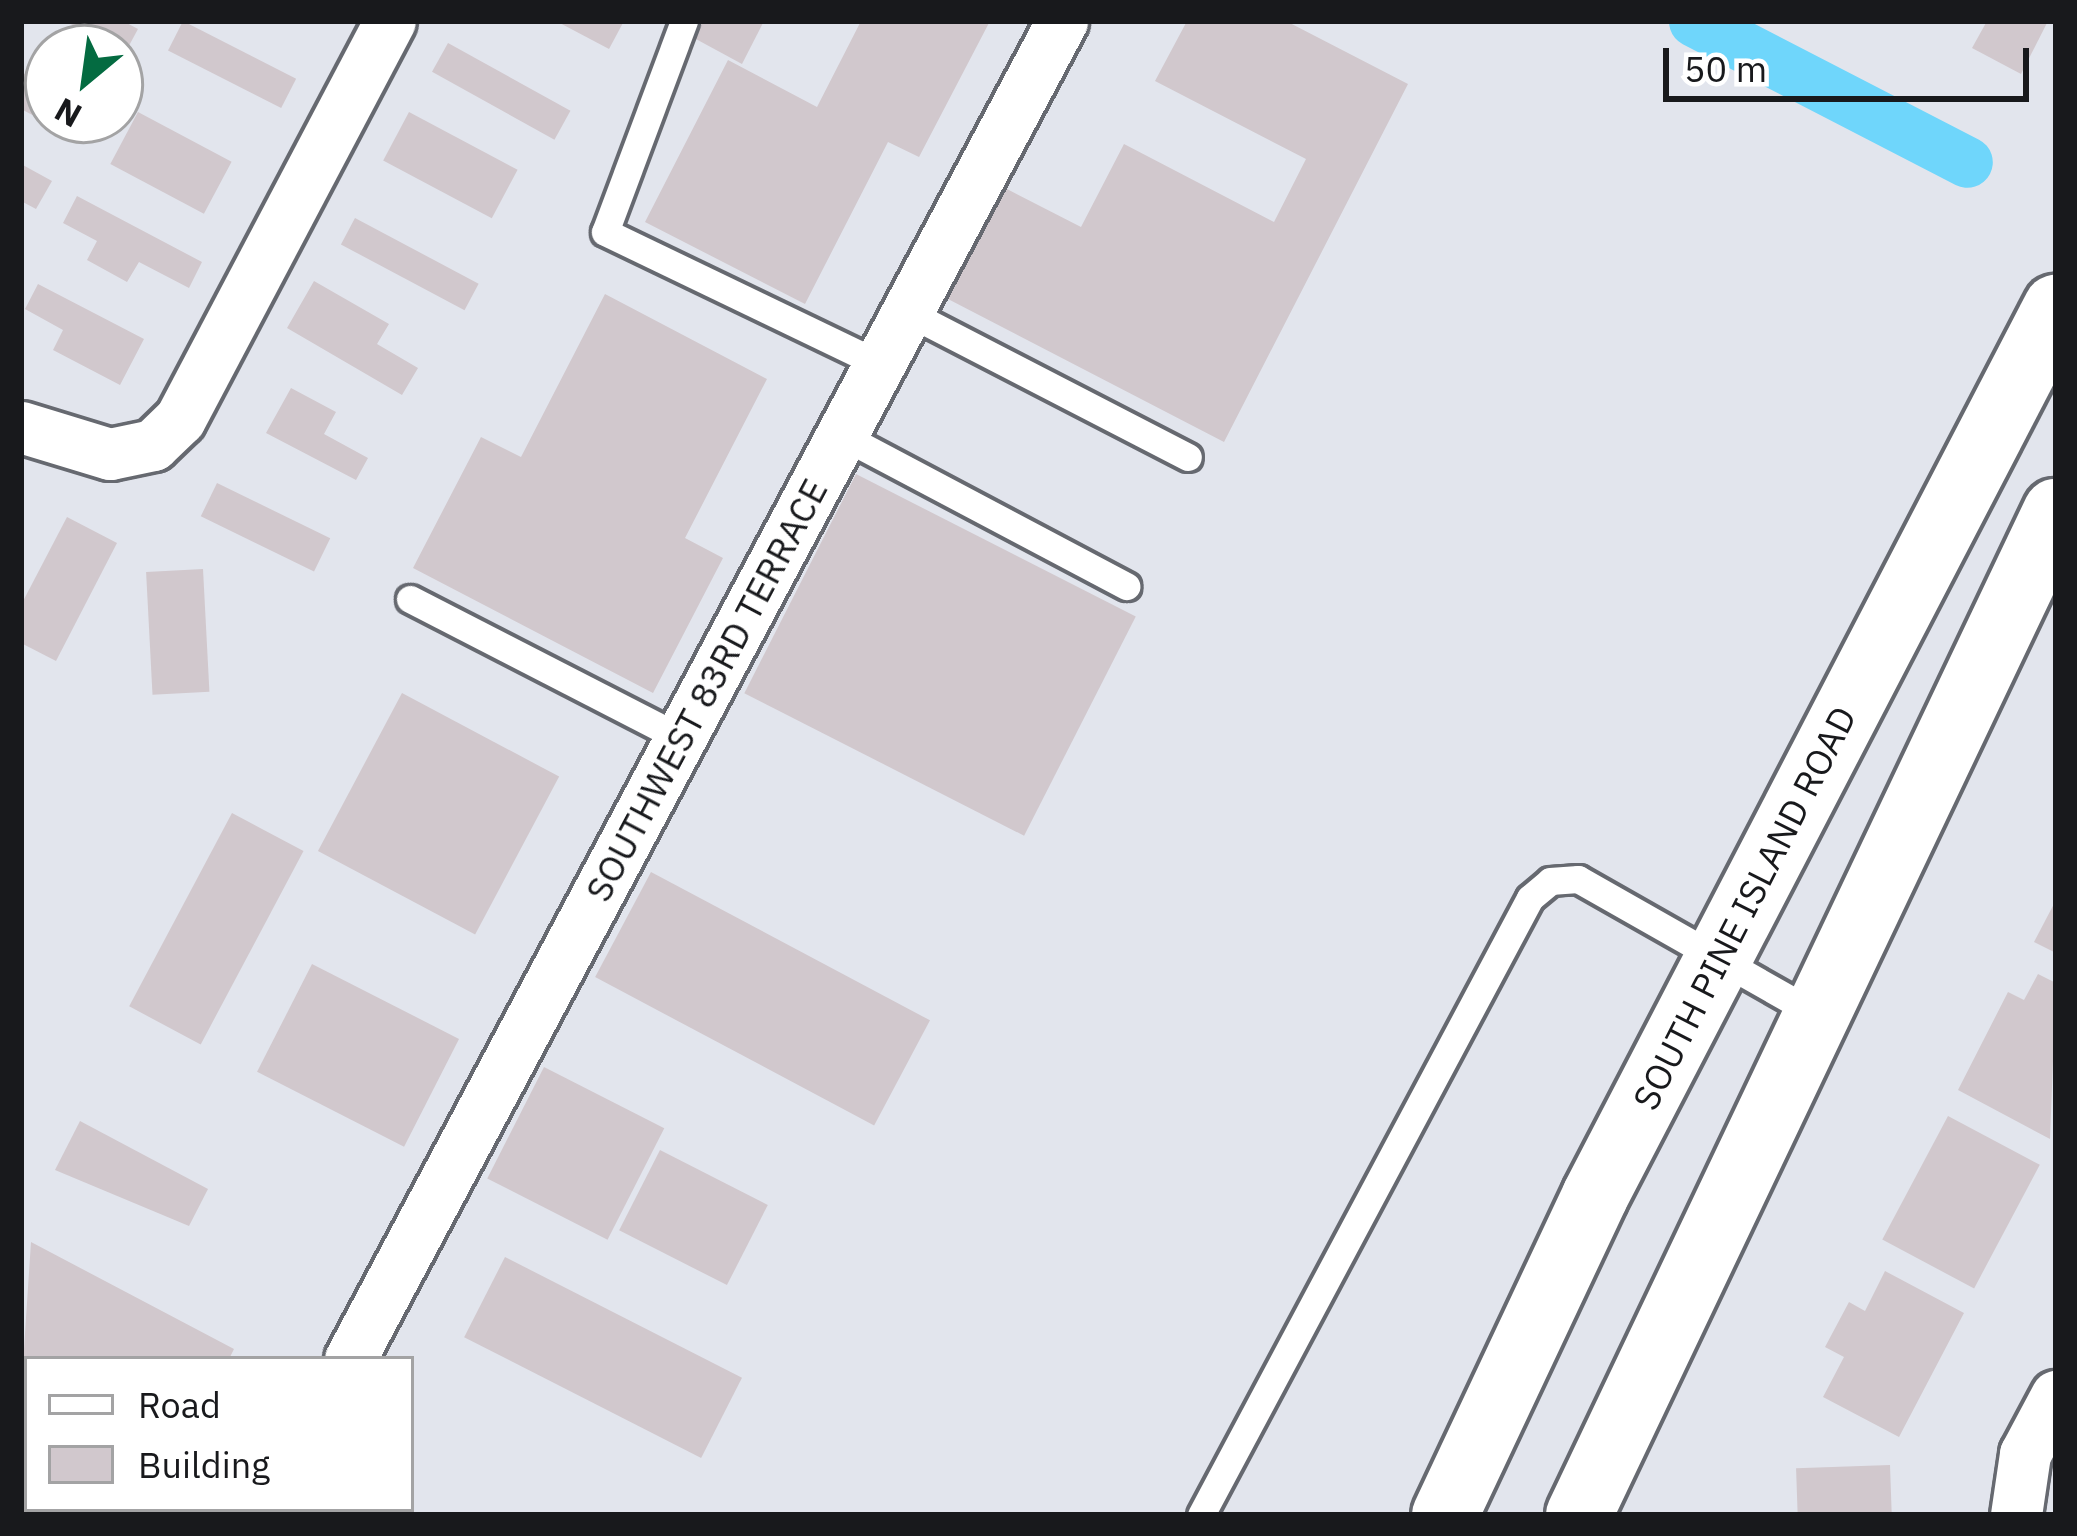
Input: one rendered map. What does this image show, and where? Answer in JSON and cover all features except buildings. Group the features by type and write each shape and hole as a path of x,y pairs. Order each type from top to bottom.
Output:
{"main road":[{"name":"SOUTH PINE ISLAND ROAD","path":"1445,1515 1722,952 2056,308"},
{"path":"1579,1515 2056,512"}],"street":[{"path":"21,427 110,454 153,445 179,419 390,21"},
{"name":"SOUTHWEST 83RD TERRACE","path":"352,1356 1062,21"},
{"path":"2016,1515 2025,1454 2056,1396"}],"lane":[{"path":"684,21 605,232 879,364"},
{"path":"907,312 1188,457"},
{"path":"841,435 1126,586"},
{"path":"410,599 680,738"},
{"path":"1202,1515 1530,898 1578,879 1722,952 1816,1014"}],"waterway":[{"path":"1694,21 1967,162"}]}
